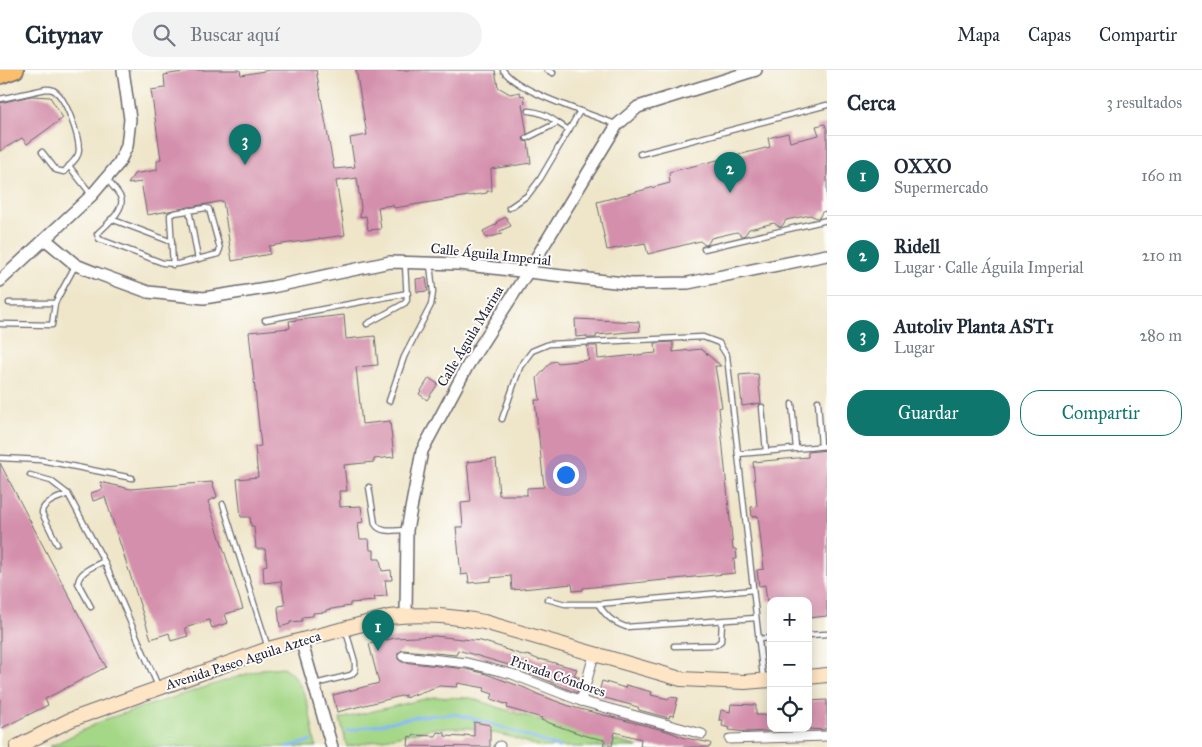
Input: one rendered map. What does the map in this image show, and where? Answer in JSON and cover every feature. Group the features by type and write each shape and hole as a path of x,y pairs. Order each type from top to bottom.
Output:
{"main road":[{"path":"0,76 16,70"},
{"name":"Avenida Paseo Aguila Azteca","path":"16,747 61,724 268,649 389,617 406,615 454,616 484,622 681,679 713,682 767,680"},
{"path":"812,677 827,675"}],"street":[{"path":"0,282 92,195 119,163 127,146 130,120 124,70"},
{"name":"Calle Águila Marina","path":"406,615 407,530 422,451 468,365 527,273 617,125 638,106 756,70"},
{"name":"Calle Águila Imperial","path":"46,240 76,264 148,292 204,298 272,287 390,262 459,264 632,284 688,283 827,255"},
{"path":"301,640 332,747"},
{"path":"581,701 594,655"},
{"name":"Privada Cóndores","path":"402,656 466,663 512,674 581,701 702,734"},
{"path":"730,739 827,736"}],"lane":[{"path":"503,70 511,80 580,111 617,125"},
{"path":"546,70 553,73"},
{"path":"0,99 46,89 58,94 71,116 79,150 78,157 64,172 56,170 42,152"},
{"path":"640,154 827,105"},
{"path":"529,111 547,115 569,130"},
{"path":"509,208 528,196 580,111"},
{"path":"527,138 558,123"},
{"path":"69,166 92,195"},
{"path":"106,178 122,200 119,210 97,234 99,239 163,263 173,264 216,255 220,250 209,210 206,208 189,210 170,215 173,264"},
{"path":"189,210 198,259"},
{"path":"111,218 172,242"},
{"path":"704,249 827,220"},
{"path":"367,324 405,303 407,300 405,262"},
{"path":"389,401 404,357 431,304 433,292 430,263"},
{"path":"0,324 52,325 55,303 76,264"},
{"path":"265,320 408,293"},
{"path":"9,303 55,303"},
{"path":"502,419 520,367 532,351 550,344 703,337 719,343 727,356 758,639 767,680"},
{"path":"818,401 821,446"},
{"path":"792,404 796,448"},
{"path":"762,407 766,451"},
{"path":"738,454 827,446"},
{"path":"0,458 41,460 132,478"},
{"path":"30,475 50,481 68,494 104,561 159,687"},
{"path":"369,486 375,524 378,529 407,530"},
{"path":"57,544 42,513 42,509 46,504 68,494"},
{"path":"223,504 268,649"},
{"path":"90,607 78,583 78,579 81,574 104,561"},
{"path":"547,599 565,604 598,604 753,590"},
{"path":"598,604 607,617 616,624 626,626 756,618"},
{"path":"674,646 716,644 721,641 722,621"},
{"path":"313,684 351,675 355,671 355,662 346,629"},
{"path":"812,635 827,634"},
{"path":"758,639 767,638"}],"green space":[{"path":"283,667 292,674 303,692 310,714 316,747 49,747 106,719 262,669"},
{"path":"433,697 471,698 512,712 639,747 541,747 507,736 469,728 436,728 347,747 340,719"}],"building":[{"path":"194,70 240,70 241,75 270,70 316,70 334,169 355,167 350,138 367,135 356,70 495,70 498,87 510,94 520,92 521,96 524,95 525,103 522,104 527,134 523,138 524,141 528,142 531,163 491,169 492,191 487,191 487,193 394,208 393,205 378,207 381,229 368,230 366,216 360,217 361,207 357,178 336,181 345,235 269,246 270,254 232,261 223,201 147,215 141,182 128,184 134,174 157,170 157,161 161,159 151,90 165,88 164,75"},
{"path":"31,96 50,97 63,118 27,144 22,138 0,151 0,103"},
{"path":"825,124 827,130 827,211 822,212 819,218 810,215 786,220 780,227 774,223 749,229 742,236 737,232 711,238 708,244 705,245 700,241 648,254 645,243 607,250 597,202 670,183 669,172 770,147 768,138 788,133 790,142 819,135 816,126"},
{"path":"506,217 511,226 500,231 502,234 486,238 483,231"},
{"path":"426,278 428,291 417,292 416,279"},
{"path":"344,315 346,339 375,336 378,365 356,367 362,424 390,421 394,457 374,459 374,462 344,465 347,491 339,491 340,507 361,506 363,522 358,523 360,539 369,539 370,550 374,550 374,559 380,559 382,571 391,570 392,580 385,580 387,596 374,597 375,601 350,603 350,606 313,613 313,616 302,617 302,621 290,622 290,624 280,627 278,608 285,605 281,581 264,583 263,566 267,565 265,549 256,549 254,526 251,526 250,517 241,517 237,479 258,477 255,447 261,446 249,332 290,328 289,321"},
{"path":"575,319 639,322 640,331 596,335 596,338 576,337"},
{"path":"673,342 673,352 701,349 721,366 715,366 722,407 719,408 733,549 736,549 737,559 734,559 735,573 583,588 583,590 573,591 572,584 512,590 511,576 491,578 491,581 469,583 468,574 461,575 456,527 463,527 461,503 471,502 467,462 496,459 499,495 527,495 527,488 544,487 535,400 540,400 537,378 551,362 589,360 587,346 597,346 598,359 656,353 655,343"},
{"path":"758,374 761,403 742,406 739,375"},
{"path":"429,378 438,384 427,400 419,394"},
{"path":"827,450 827,616 812,618 812,597 767,597 767,601 765,585 759,586 757,570 764,569 758,516 752,517 751,507 757,506 753,462 808,457 808,452"},
{"path":"0,463 106,667 45,699 48,705 0,729"},
{"path":"100,482 131,489 212,482 217,496 208,501 243,609 225,614 228,623 212,628 209,620 185,628 188,636 171,641 169,633 151,639 105,497 93,501 91,493 103,489"},
{"path":"435,636 481,641 526,656 577,669 574,676 581,678 577,693 512,666 458,650 456,655 403,650 398,653 398,659 402,662 466,669 483,673 572,707 667,731 685,738 711,743 710,747 645,747 640,746 641,739 615,732 612,746 603,745 605,740 586,736 541,720 542,718 507,708 508,705 491,699 493,694 484,691 485,688 458,683 457,687 439,686 405,698 405,695 337,712 333,695 379,683 369,644 395,638"},
{"path":"602,681 625,688 626,685 652,692 651,695 669,699 669,697 678,698 673,716 670,715 669,718 639,710 638,707 598,696"},
{"path":"827,700 827,728 825,730 812,729 812,701"},
{"path":"731,704 756,705 756,715 767,715 767,731 729,730 730,728 722,726 723,720 719,720 721,710 730,712"},
{"path":"474,722 490,725 490,747 408,746 409,736 412,737 413,735 436,736 437,732 445,733 445,736 474,736"}],"waterway":[{"path":"347,731 421,716 454,714 486,722 559,747"},
{"path":"287,747 311,741"}],"place":[{"name":"Autoliv Planta AST1","path":"245,165"},
{"name":"Ridell","path":"730,193"},
{"name":"OXXO","path":"378,651"}]}
